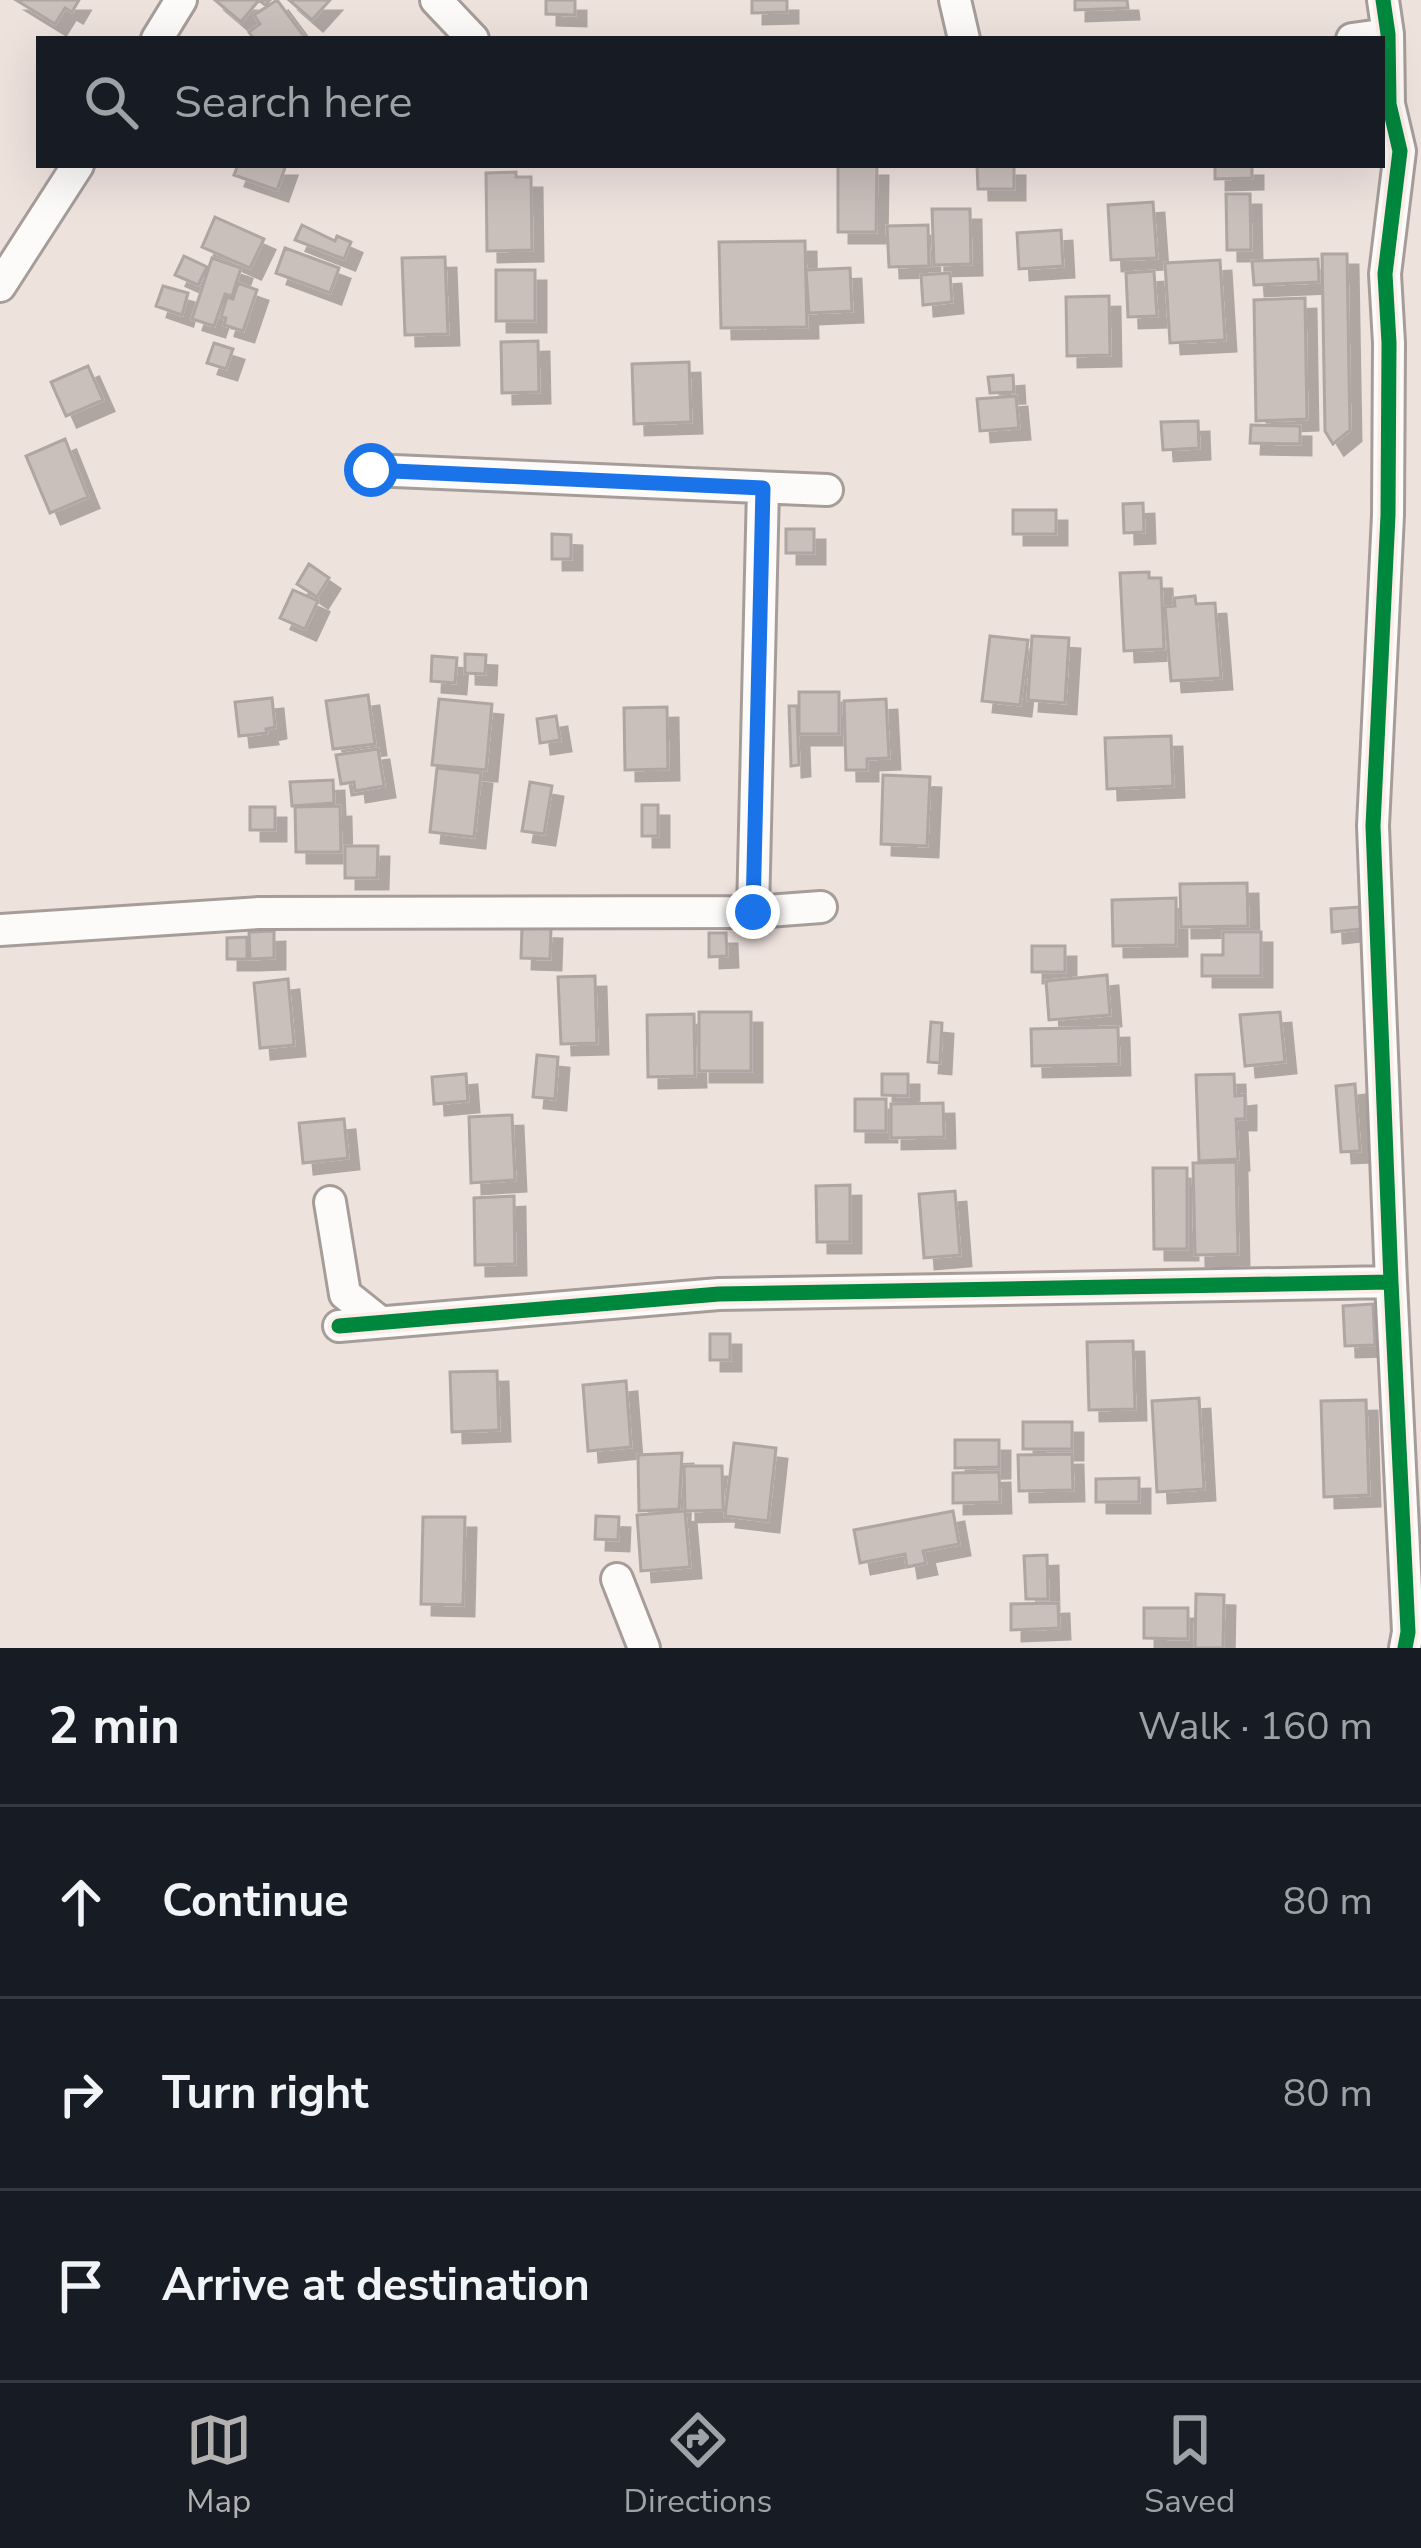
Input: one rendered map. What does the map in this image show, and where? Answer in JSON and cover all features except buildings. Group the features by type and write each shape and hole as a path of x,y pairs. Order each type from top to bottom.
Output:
{"street":[{"path":"159,36 181,0"},
{"path":"436,0 469,36"},
{"path":"955,0 963,36"},
{"path":"1383,0 1389,104 1400,151 1384,274 1389,344 1388,515 1373,826 1408,1632 1405,1648"},
{"path":"1374,36 1388,34"},
{"path":"0,286 76,168"},
{"path":"371,470 827,490"},
{"path":"753,912 763,488"},
{"path":"0,930 260,914 753,912 821,907"},
{"path":"330,1202 345,1294 380,1322"},
{"path":"339,1326 719,1294 1391,1282"},
{"path":"617,1579 644,1648"}],"cycle path":[{"path":"1383,0 1389,104 1400,151 1385,274 1388,515 1373,826 1391,1282"},
{"path":"339,1326 719,1294 1391,1282 1408,1632 1405,1648"}],"route":[{"path":"371,470 763,488 753,912"}]}
